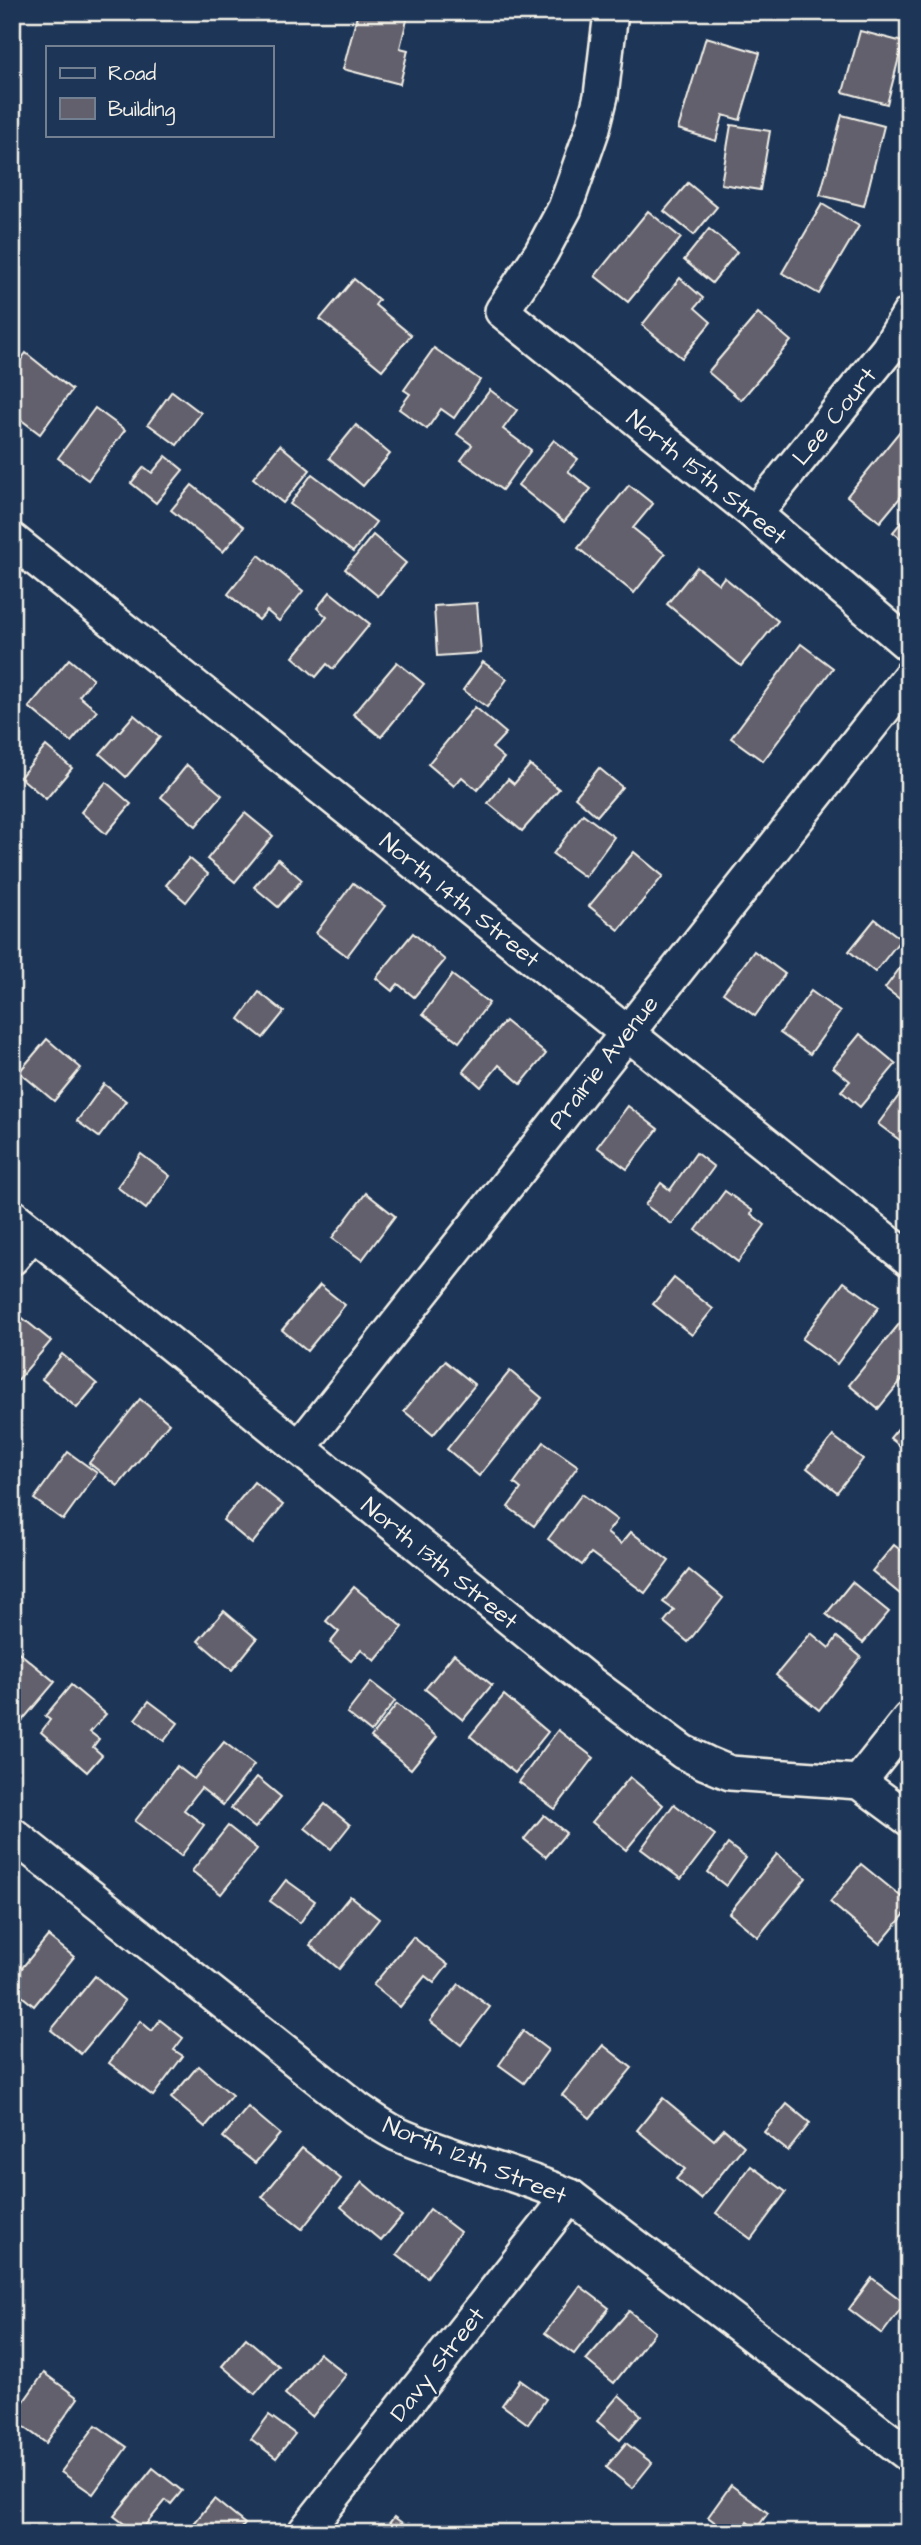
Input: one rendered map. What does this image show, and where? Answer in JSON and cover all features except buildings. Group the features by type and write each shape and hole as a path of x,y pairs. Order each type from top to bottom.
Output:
{"street":[{"name":"North 15th Street","path":"611,12 601,96 593,128 565,208 541,253 502,311 755,514 909,645"},
{"name":"Lee Court","path":"755,514 888,349 909,314"},
{"name":"North 14th Street","path":"12,540 909,1259"},
{"name":"Prairie Avenue","path":"299,1448 909,677"},
{"name":"North 13th Street","path":"23,1224 590,1683 683,1752 730,1773 859,1782"},
{"path":"12,1258 23,1224"},
{"path":"909,1719 859,1782 909,1819"},
{"name":"North 12th Street","path":"12,1834 356,2108 395,2133 534,2180 570,2196 909,2455"},
{"name":"Davy Street","path":"304,2533 570,2196"}]}
